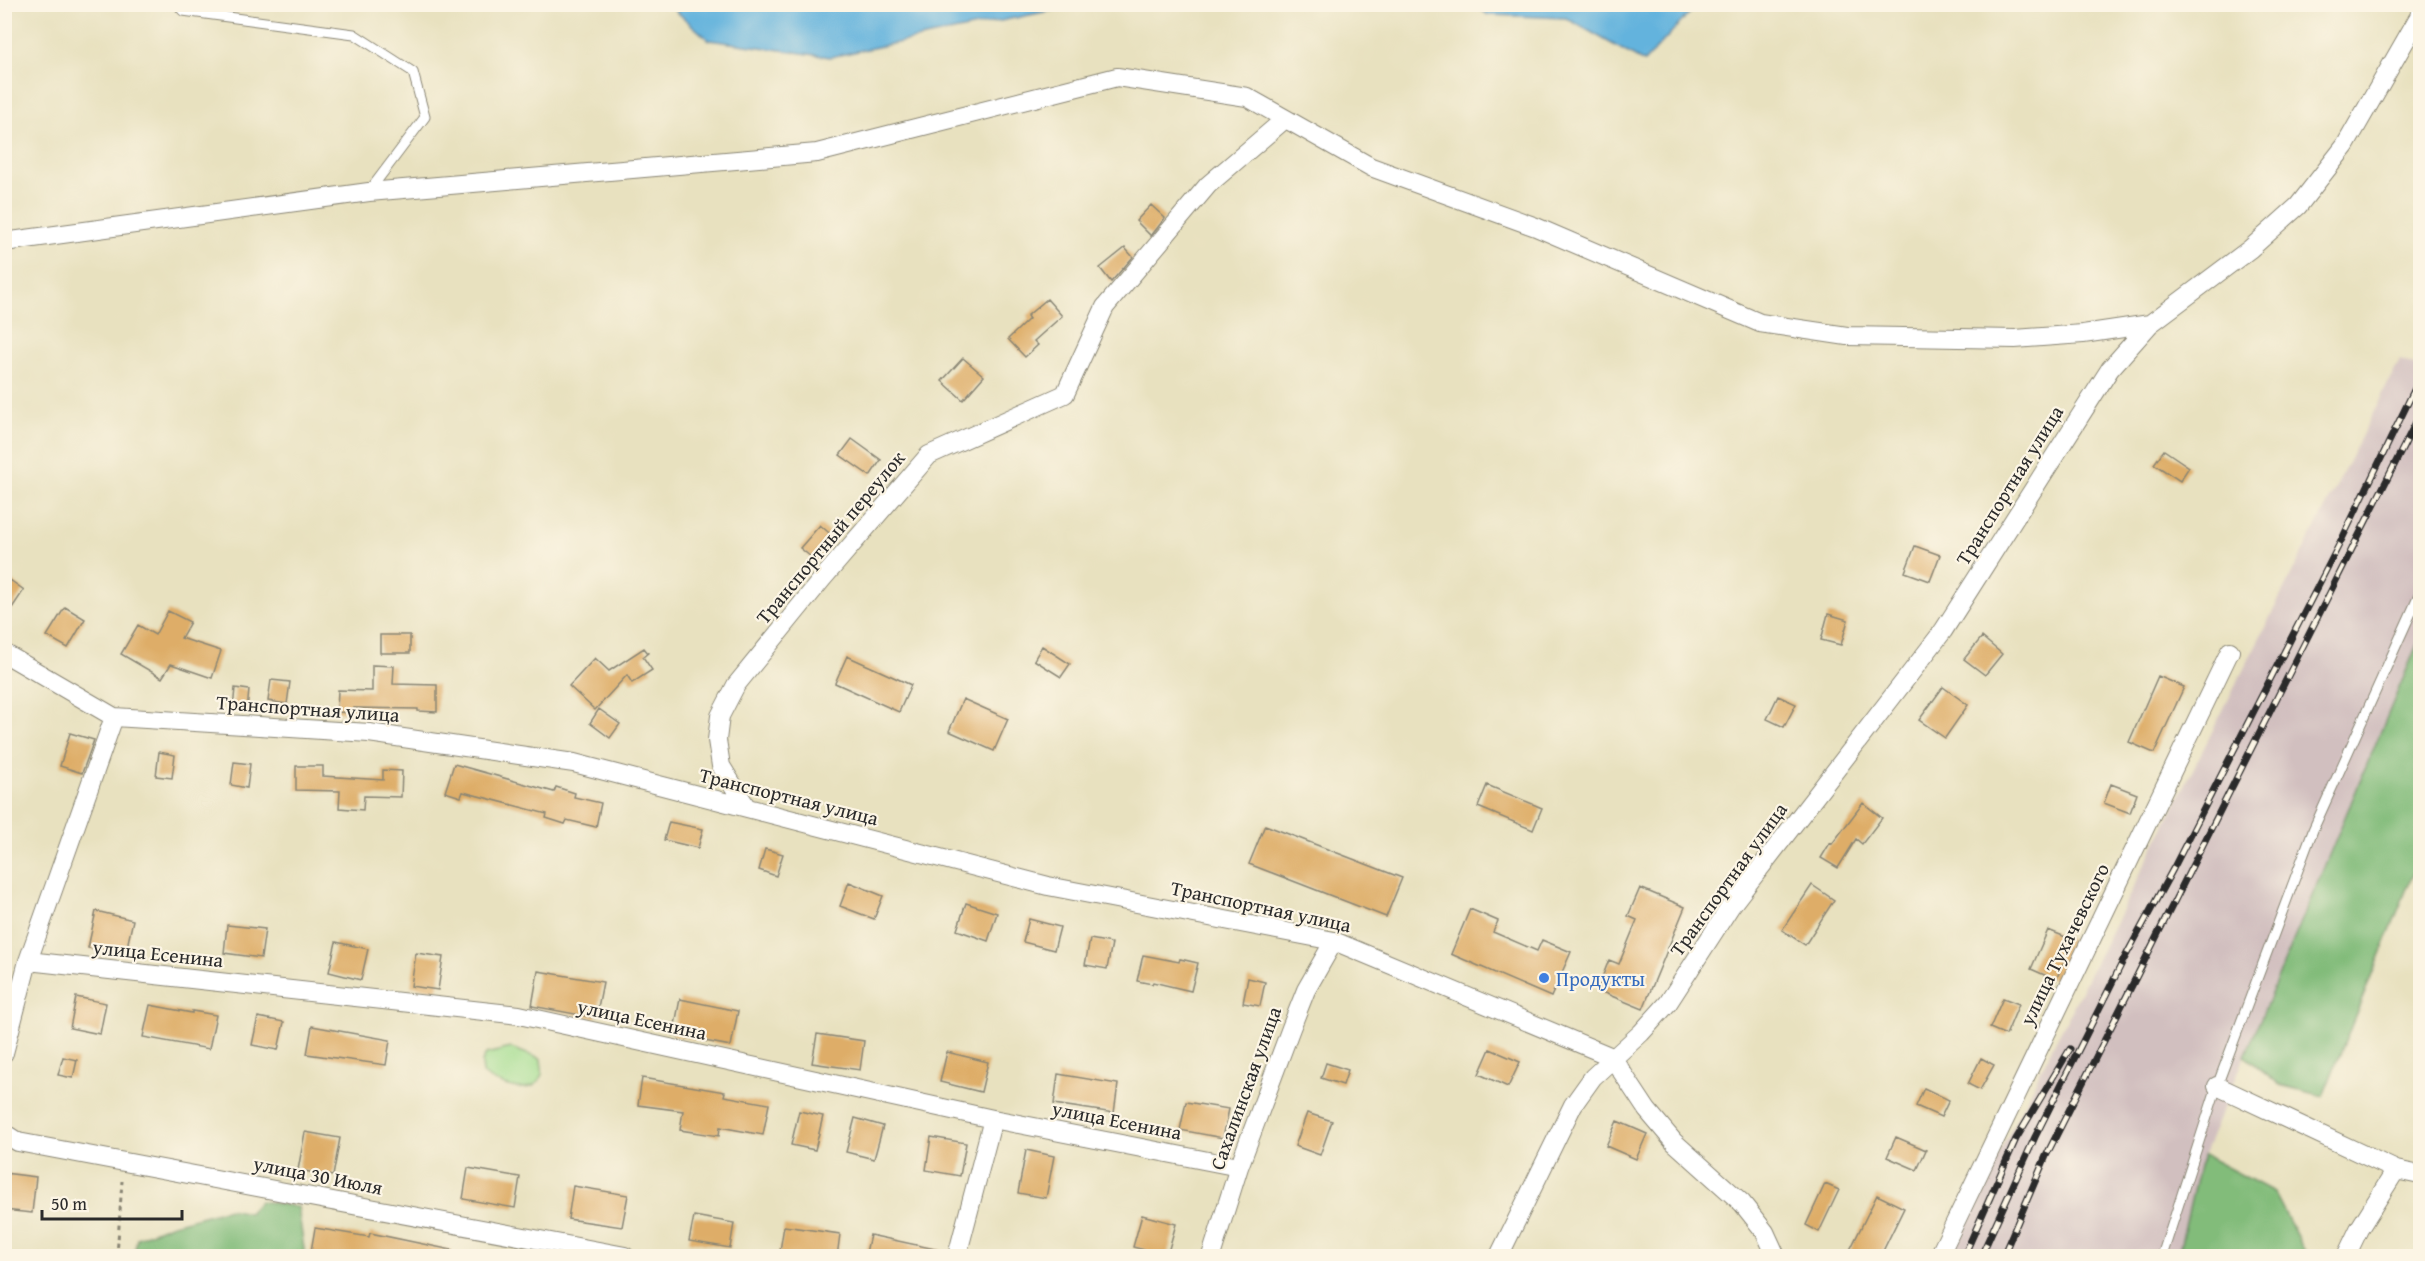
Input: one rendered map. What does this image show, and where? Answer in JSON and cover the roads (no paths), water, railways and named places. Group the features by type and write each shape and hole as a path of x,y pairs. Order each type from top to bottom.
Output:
{"street":[{"name":"Транспортная улица","path":"4,653 114,717 369,733 574,764 1048,886 1334,941 1612,1057 1641,1032 1668,1003 1730,907 1943,631 2110,369 2150,324 2250,249 2298,206 2345,146 2421,15"},
{"path":"4,242 369,192 817,153 1117,77 1247,97 1371,167 1536,227 1760,323 1847,336 2015,339 2083,334 2150,324"},
{"name":"Транспортный переулок","path":"747,808 721,766 717,740 720,716 736,685 929,455 1065,394 1105,307 1208,185 1285,118"},
{"name":"улица Тухачевского","path":"1939,1257 2230,651"},
{"path":"4,1053 28,961 114,717"},
{"name":"Сахалинская улица","path":"1211,1257 1239,1167 1306,990 1334,941"},
{"name":"улица Есенина","path":"28,961 519,1015 993,1119 1239,1167"},
{"path":"1499,1257 1573,1105 1593,1077 1612,1057 1647,1110 1674,1142 1742,1203 1765,1232 1776,1257"},
{"path":"2217,1086 2396,1170 2421,1175"},
{"path":"957,1257 993,1119"},
{"name":"улица 30 Июля","path":"9,1138 625,1257"},
{"path":"2346,1257 2359,1229 2396,1170"}],"lane":[{"path":"177,4 183,11 354,34 413,72 425,117 369,192"},
{"path":"2162,1257 2217,1086 2313,831 2421,593"}],"water":[{"path":"669,5 1077,5 830,57 709,40"},
{"path":"1475,5 1697,5 1644,62 1566,18 1488,15"}],"railway":[{"path":"1981,1256 2035,1137 2123,961 2173,869 2342,539 2420,378"},
{"path":"2003,1256 2046,1156 2420,414"},
{"path":"1964,1256 2016,1139 2070,1049"}],"place":[{"name":"Продукты","path":"1544,978"}]}
